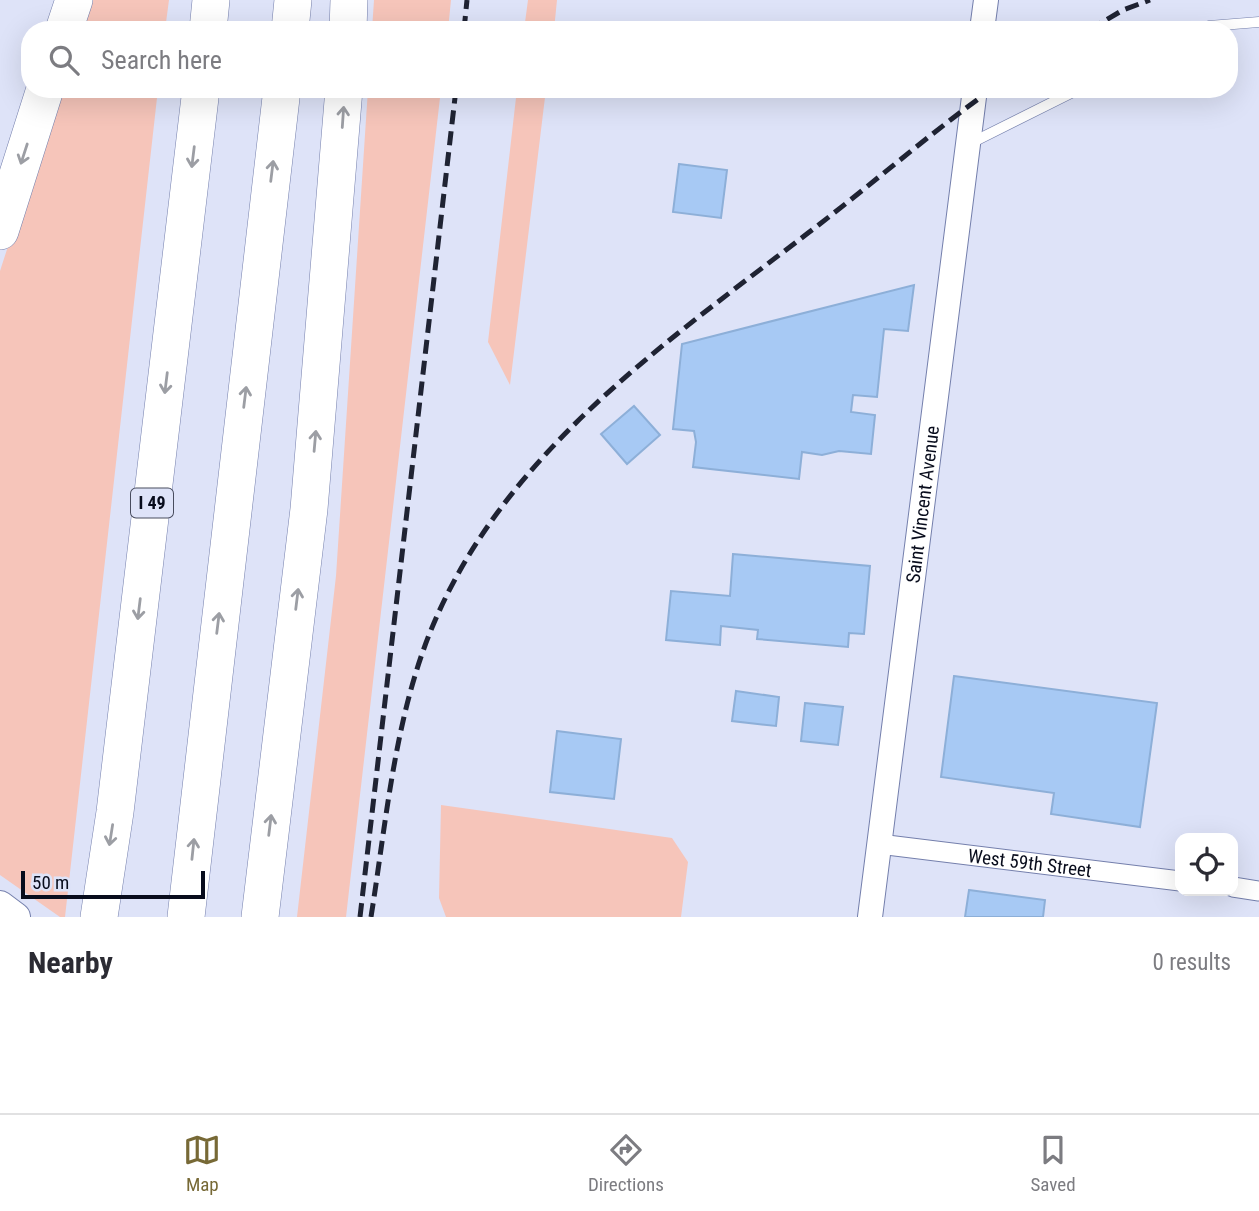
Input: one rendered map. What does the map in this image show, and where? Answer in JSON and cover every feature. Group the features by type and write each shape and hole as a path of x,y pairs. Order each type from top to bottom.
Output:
{"highway":[{"path":"67,21 74,0"},
{"path":"209,21 211,0"},
{"path":"291,21 293,0"},
{"path":"348,21 349,0"},
{"path":"0,231 42,98"},
{"name":"I 49","path":"99,917 115,812 200,98"},
{"path":"186,917 281,98"},
{"path":"260,917 309,509 343,98"}],"main road":[{"path":"0,905 16,917"}],"street":[{"path":"983,21 986,0"},
{"name":"Saint Vincent Avenue","path":"870,917 974,98"},
{"name":"West 59th Street","path":"878,844 1175,880"},
{"path":"1238,888 1259,891"}],"lane":[{"path":"1238,24 1259,22"},
{"path":"968,144 1061,98"}],"shaded area":[{"path":"87,0 169,0 166,21 81,21"},
{"path":"374,0 451,0 449,21 373,21"},
{"path":"528,0 557,0 555,21 525,21"},
{"path":"56,98 157,98 65,917 60,917 0,875 0,271"},
{"path":"367,98 440,98 346,917 297,917 336,576"},
{"path":"516,98 545,98 510,385 488,342"},
{"path":"441,805 672,838 688,862 681,917 446,917 439,898"}],"building":[{"path":"679,164 727,170 721,218 673,212"},
{"path":"914,285 908,331 884,329 877,397 853,395 851,412 875,415 871,454 839,451 822,455 802,452 799,479 693,467 696,442 694,431 673,429 682,344"},
{"path":"634,406 660,435 627,464 601,434"},
{"path":"733,554 870,566 864,634 849,633 848,647 757,639 758,630 721,626 720,645 666,640 671,591 730,596"},
{"path":"954,676 1157,703 1140,827 1051,814 1054,793 941,777"},
{"path":"736,691 779,697 776,726 732,721"},
{"path":"805,703 843,707 838,745 801,741"},
{"path":"557,731 621,739 614,799 550,792"},
{"path":"969,890 1045,900 1043,917 965,917"}],"railway":[{"path":"465,21 467,0"},
{"path":"1104,21 1123,10 1150,0"},
{"path":"360,917 455,98"},
{"path":"371,917 399,739 417,669 429,635 460,571 498,513 541,459 590,409 642,363 980,98"}]}
